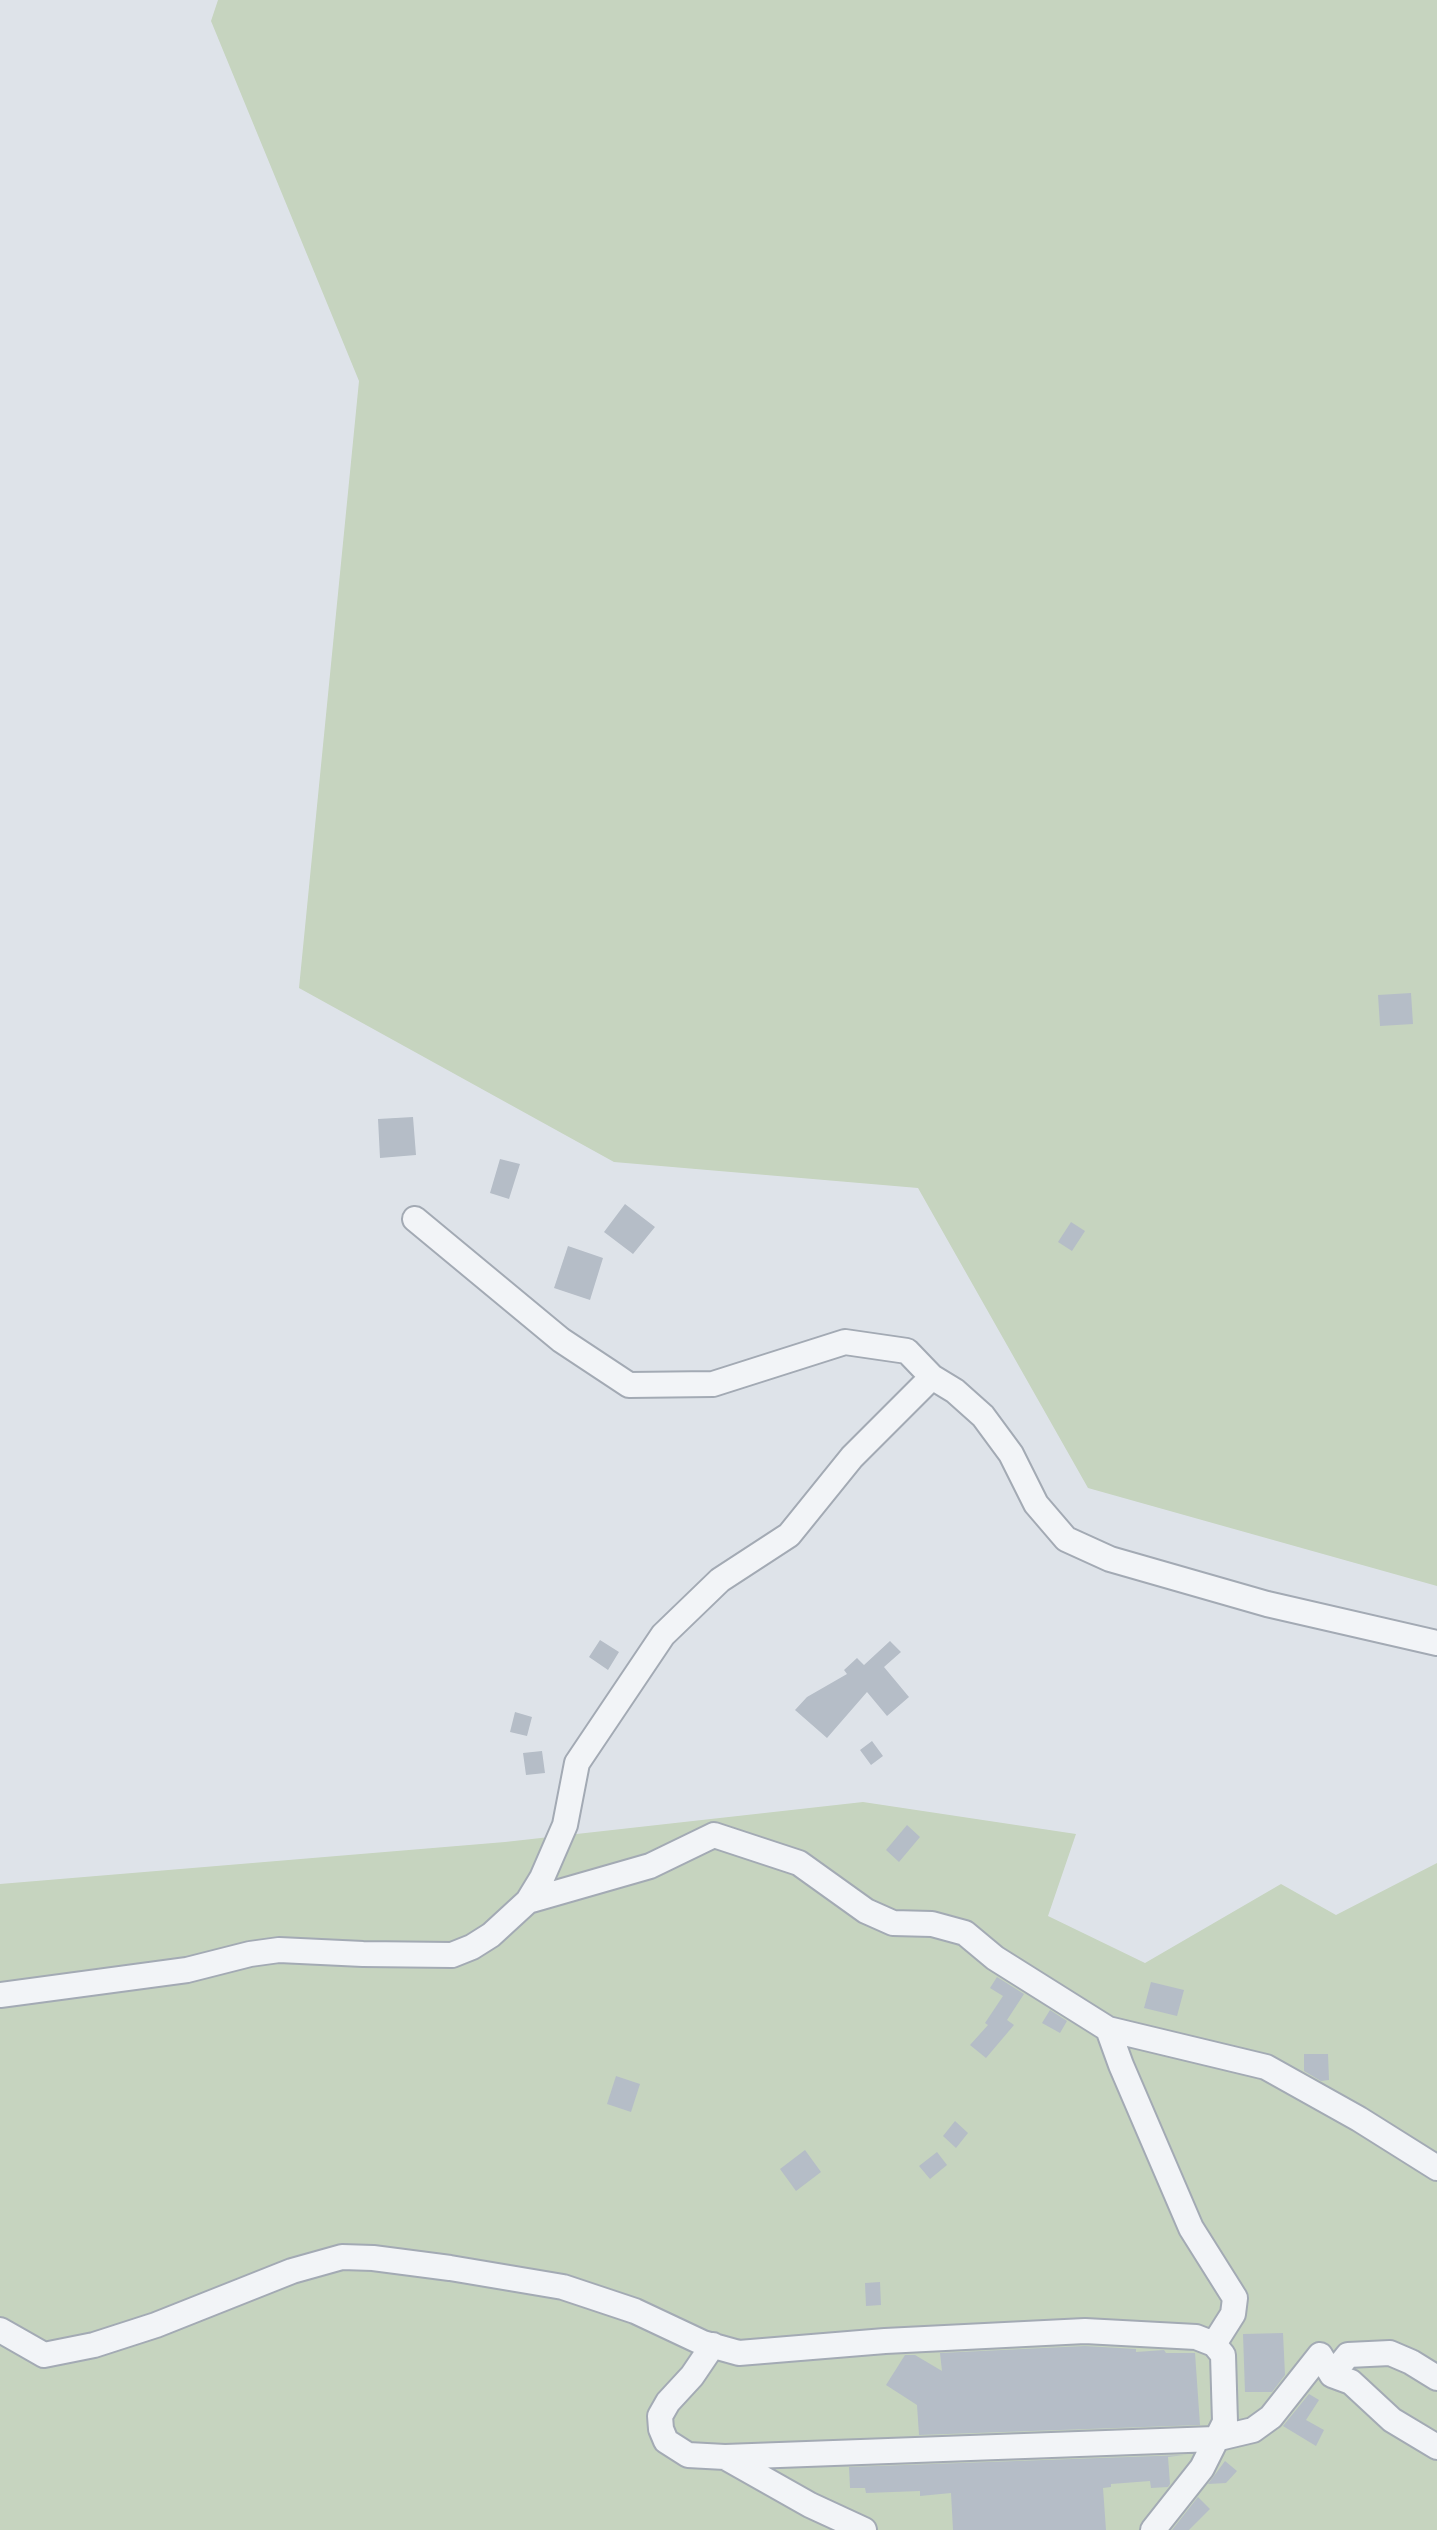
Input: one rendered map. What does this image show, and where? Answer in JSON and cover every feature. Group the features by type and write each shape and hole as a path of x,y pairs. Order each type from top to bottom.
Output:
{"street":[{"path":"415,1219 561,1340 629,1385 713,1384 845,1342 907,1351 932,1377 955,1391 983,1416 1011,1454 1036,1504 1066,1539 1110,1559 1267,1604 1437,1643"},
{"path":"0,1995 187,1970 279,1950 452,1955 491,1935 528,1901 542,1878 565,1825 577,1763 663,1635 720,1580 789,1535 852,1457 932,1377"},
{"path":"528,1901 650,1866 714,1835 799,1863 866,1911 893,1923 932,1924 965,1933 995,1958 1108,2029 1266,2067 1359,2119 1437,2168"},
{"path":"1108,2029 1191,2228 1235,2298 1233,2314 1214,2344"},
{"path":"0,2330 44,2355 94,2345 156,2325 292,2271 342,2257 450,2268 563,2287 635,2311 739,2353 885,2341 1085,2331 1196,2337 1214,2344 1223,2355 1225,2422 1202,2468 1153,2530"},
{"path":"713,2345 660,2416 666,2441 688,2455 725,2457 1215,2439 1253,2430 1271,2417 1320,2355 1332,2375 1351,2382 1392,2420 1437,2447"},
{"path":"1332,2375 1348,2355 1390,2353 1437,2378"},
{"path":"725,2457 810,2505 864,2530"}],"green space":[{"path":"218,0 1437,0 1437,1586 1088,1488 918,1188 614,1162 299,988 359,381 211,21"},
{"path":"863,1802 1076,1834 1048,1916 1145,1963 1281,1884 1336,1915 1437,1863 1437,2530 0,2530 0,1884 505,1842"}],"building":[{"path":"1411,993 1413,1024 1380,1026 1378,995"},
{"path":"413,1117 416,1155 380,1158 378,1119"},
{"path":"500,1159 520,1164 509,1199 490,1193"},
{"path":"625,1204 655,1227 633,1254 604,1232"},
{"path":"1071,1222 1085,1231 1072,1251 1058,1242"},
{"path":"568,1246 603,1258 590,1300 554,1288"},
{"path":"600,1640 619,1652 608,1670 589,1657"},
{"path":"890,1641 901,1652 884,1667 909,1697 887,1716 867,1692 827,1738 795,1710 807,1697 847,1674 844,1670 857,1658 864,1665"},
{"path":"515,1712 532,1717 527,1736 510,1732"},
{"path":"872,1741 883,1756 871,1765 860,1750"},
{"path":"542,1751 545,1773 526,1775 523,1753"},
{"path":"907,1825 920,1837 899,1862 886,1850"},
{"path":"997,1977 1024,1994 1007,2020 1014,2025 986,2058 970,2045 988,2025 985,2023 1003,1996 990,1988"},
{"path":"1151,1982 1184,1990 1177,2016 1144,2008"},
{"path":"1050,2010 1067,2021 1060,2033 1042,2023"},
{"path":"1304,2054 1328,2054 1329,2080 1321,2081 1304,2071"},
{"path":"616,2076 640,2084 631,2112 607,2104"},
{"path":"955,2121 968,2133 956,2148 943,2136"},
{"path":"805,2150 821,2172 796,2191 780,2169"},
{"path":"937,2152 947,2165 930,2179 919,2166"},
{"path":"880,2282 881,2305 866,2306 865,2283"},
{"path":"1283,2333 1285,2375 1272,2392 1245,2392 1243,2334"},
{"path":"1085,2346 1136,2349 1136,2352 1164,2350 1166,2353 1195,2353 1200,2425 919,2435 917,2405 886,2385 905,2355 915,2355 942,2371 940,2353"},
{"path":"1309,2394 1319,2400 1306,2420 1324,2430 1316,2446 1283,2426"},
{"path":"1184,2455 1168,2457 1168,2487 1151,2488 1150,2481 1111,2484 1111,2487 1103,2488 1106,2530 953,2530 951,2493 920,2496 920,2491 866,2493 865,2488 850,2488 849,2467"},
{"path":"1225,2461 1237,2471 1226,2483 1208,2484"},
{"path":"1198,2497 1210,2509 1189,2530 1172,2530"}]}
